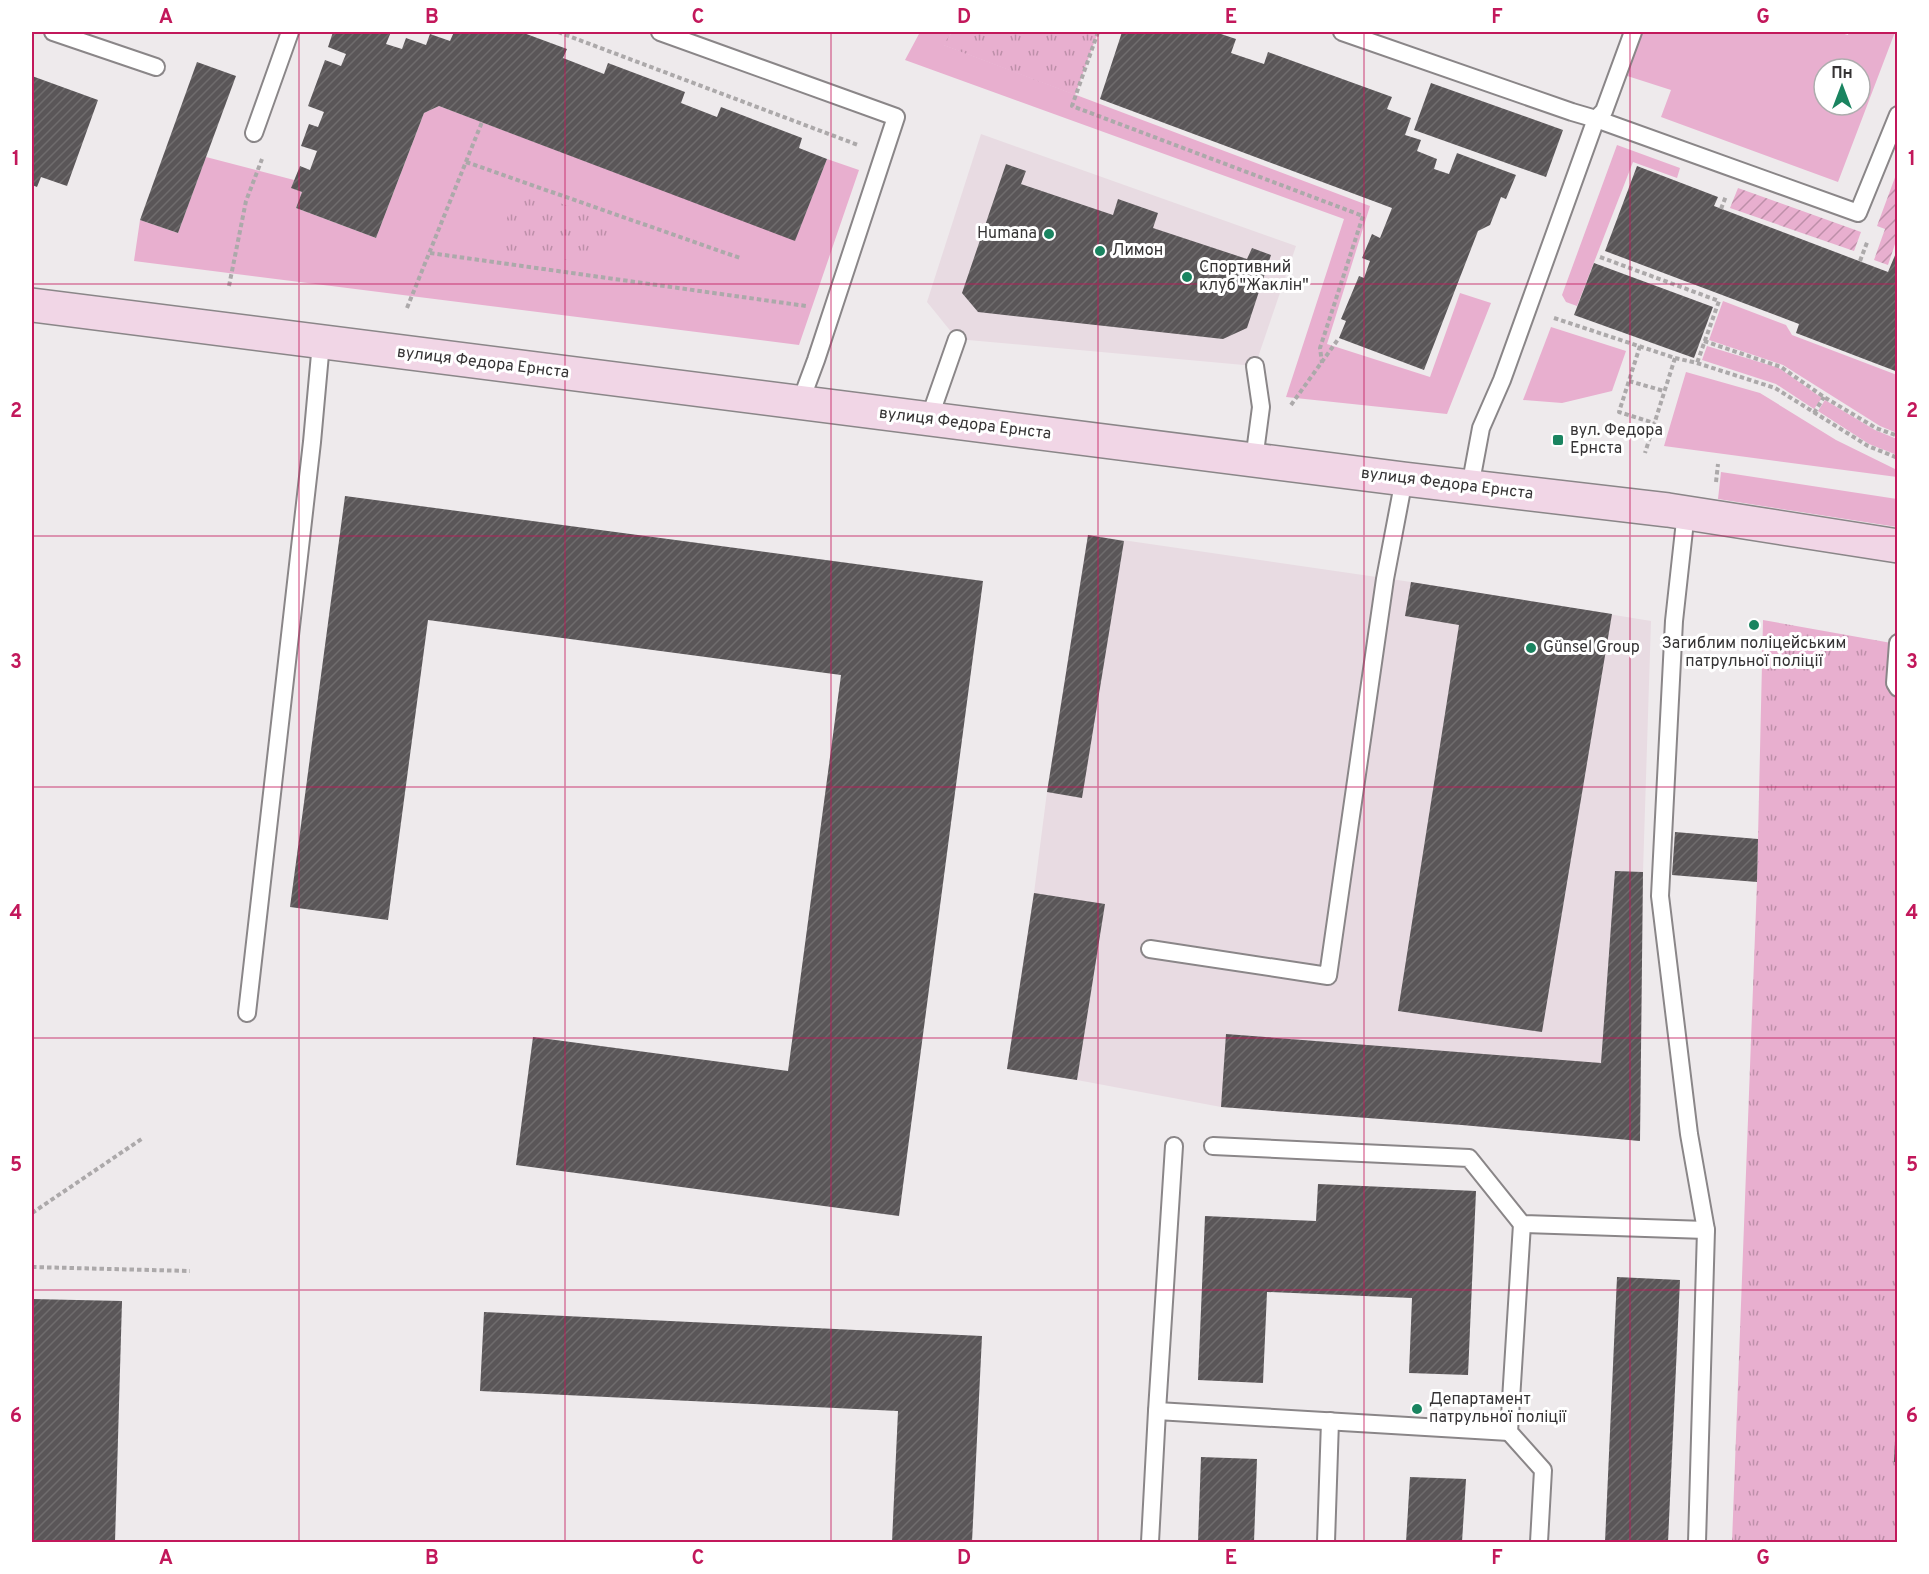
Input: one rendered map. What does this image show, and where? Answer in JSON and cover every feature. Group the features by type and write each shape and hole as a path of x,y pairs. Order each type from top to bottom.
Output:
{"street":[{"name":"вулиця Федора Ернста","path":"32,305 1404,479 1686,512 1898,546"}],"lane":[{"path":"53,32 156,67"},
{"path":"254,133 290,32"},
{"path":"660,32 896,117 800,403"},
{"path":"1342,32 1572,112 1596,118 1858,213 1898,115"},
{"path":"1470,487 1481,428 1502,380 1596,118 1604,111 1633,32"},
{"path":"929,419 957,339"},
{"path":"247,1013 312,442 321,342"},
{"path":"1254,460 1262,407 1255,366"},
{"path":"1150,949 1328,976 1385,579 1404,479"},
{"path":"1686,512 1674,621 1660,896 1689,1134 1706,1230 1697,1542"},
{"path":"1898,644 1895,683 1898,688"},
{"path":"1149,1542 1174,1146"},
{"path":"1213,1146 1469,1158 1522,1224 1509,1432"},
{"path":"1522,1224 1706,1230"},
{"path":"1157,1411 1509,1432 1543,1470 1539,1542"},
{"path":"1326,1542 1330,1421"}],"path":[{"path":"558,32 866,148"},
{"path":"1098,32 1072,106 1362,216 1320,348 1322,363"},
{"path":"407,308 482,122"},
{"path":"466,162 740,258"},
{"path":"1721,209 1728,190"},
{"path":"1860,261 1869,236"},
{"path":"430,253 813,307"},
{"path":"1600,257 1719,301 1697,363"},
{"path":"1543,314 1675,358 1775,388 1868,446 1898,458"},
{"path":"1287,410 1339,338"},
{"path":"1704,341 1781,367 1824,397 1876,428 1898,436"},
{"path":"1640,346 1619,412 1654,423"},
{"path":"1645,453 1675,358"},
{"path":"1629,381 1664,391"},
{"path":"1814,413 1824,397"},
{"path":"32,1213 143,1138"},
{"path":"32,1268 190,1271"}],"shaded area":[{"path":"981,134 1296,246 1255,366 957,339 927,302"},
{"name":"Günsel Group","path":"1088,535 1411,582 1651,621 1643,872 1640,1141 1221,1107 1007,1069 1047,792"}],"green space":[{"path":"920,32 952,32 944,45 1370,206 1327,344 1430,377 1460,293 1491,303 1447,414 1286,397 1344,219 905,60"},
{"path":"952,32 1098,32 1075,95 943,45"},
{"path":"1633,32 1837,32 1848,35 1849,32 1895,32 1872,93 1872,57 1812,57 1812,117 1863,117 1838,182 1661,117 1671,90 1618,73"},
{"path":"439,106 795,240 827,159 859,170 799,345 134,261 140,220 178,233 206,157 294,180 292,188 302,192 296,208 376,238 424,113"},
{"path":"1617,145 1680,168 1677,178 1633,162 1577,306 1566,302 1562,295"},
{"path":"1897,172 1897,238 1888,265 1874,260 1885,229 1877,226"},
{"path":"1738,188 1861,232 1854,251 1730,208"},
{"path":"517,190 614,220 595,263 495,252"},
{"path":"1723,301 1786,325 1792,335 1897,375 1897,433 1880,426 1783,365 1709,340"},
{"path":"1551,327 1626,351 1612,391 1562,403 1523,400"},
{"path":"1707,346 1779,368 1822,398 1814,409 1776,384 1702,360"},
{"path":"1686,372 1760,393 1836,440 1897,470 1897,477 1664,446"},
{"path":"1825,400 1875,430 1897,439 1897,455 1869,444 1818,411"},
{"path":"1721,472 1897,499 1897,527 1718,499"},
{"path":"1763,620 1897,644 1898,1542 1732,1542 1757,882"}],"building":[{"path":"333,32 391,32 386,44 402,49 406,38 426,45 430,34 450,41 454,32 521,32 567,49 563,58 604,74 608,63 685,92 681,103 717,117 721,107 802,138 799,148 827,159 795,241 439,106 424,113 376,238 296,208 302,192 291,188 300,166 310,170 317,151 301,146 309,124 318,127 324,112 308,106 325,60 341,66 346,54 328,47"},
{"path":"1122,32 1215,32 1236,39 1231,53 1264,64 1268,52 1392,97 1387,109 1411,118 1405,135 1421,140 1417,151 1437,159 1434,169 1449,174 1457,153 1516,175 1506,199 1501,197 1490,225 1478,231 1424,370 1339,338 1346,321 1341,319 1359,276 1364,278 1370,261 1362,258 1372,234 1380,238 1392,208 1100,99"},
{"path":"197,62 236,76 178,233 140,220"},
{"path":"32,76 98,100 67,186 41,177 37,187 32,185"},
{"path":"1431,83 1563,130 1546,177 1414,130"},
{"name":"Лимон","path":"1006,164 1026,171 1021,184 1113,215 1118,199 1158,213 1153,228 1247,259 1252,248 1271,255 1247,328 1223,339 978,312 962,293"},
{"path":"1637,166 1718,197 1714,206 1888,272 1898,248 1898,372 1796,333 1799,324 1605,251"},
{"path":"1594,263 1713,307 1694,358 1574,315"},
{"path":"345,496 983,581 899,1216 516,1165 533,1037 788,1071 841,675 428,620 388,920 290,907"},
{"path":"1088,535 1124,541 1082,798 1047,792"},
{"path":"1411,582 1612,614 1542,1032 1398,1011 1459,625 1405,616"},
{"path":"1675,832 1758,839 1757,882 1672,875"},
{"path":"1615,871 1643,872 1640,1141 1221,1107 1226,1034 1601,1063"},
{"path":"1034,893 1105,904 1077,1080 1007,1069"},
{"path":"1318,1184 1476,1191 1468,1375 1409,1373 1412,1298 1267,1292 1263,1383 1198,1380 1205,1216 1316,1221"},
{"path":"1617,1277 1680,1280 1668,1542 1605,1542"},
{"path":"32,1299 122,1301 115,1542 32,1542"},
{"path":"484,1312 982,1336 972,1542 892,1542 898,1411 480,1391"},
{"path":"1896,1420 1898,1420 1898,1463 1894,1462"},
{"path":"1201,1457 1257,1459 1254,1542 1198,1542"},
{"path":"1410,1477 1466,1479 1462,1542 1406,1542"}],"place":[{"name":"Humana","path":"1049,234"},
{"name":"Лимон","path":"1100,251"},
{"name":"Спортивний клуб \"Жаклін\"","path":"1187,277"},
{"name":"вул. Федора Ернста","path":"1558,440"},
{"name":"Загиблим поліцейським патрульної поліції","path":"1754,625"},
{"name":"Günsel Group","path":"1531,648"},
{"name":"Департамент патрульної поліції","path":"1417,1409"}]}
